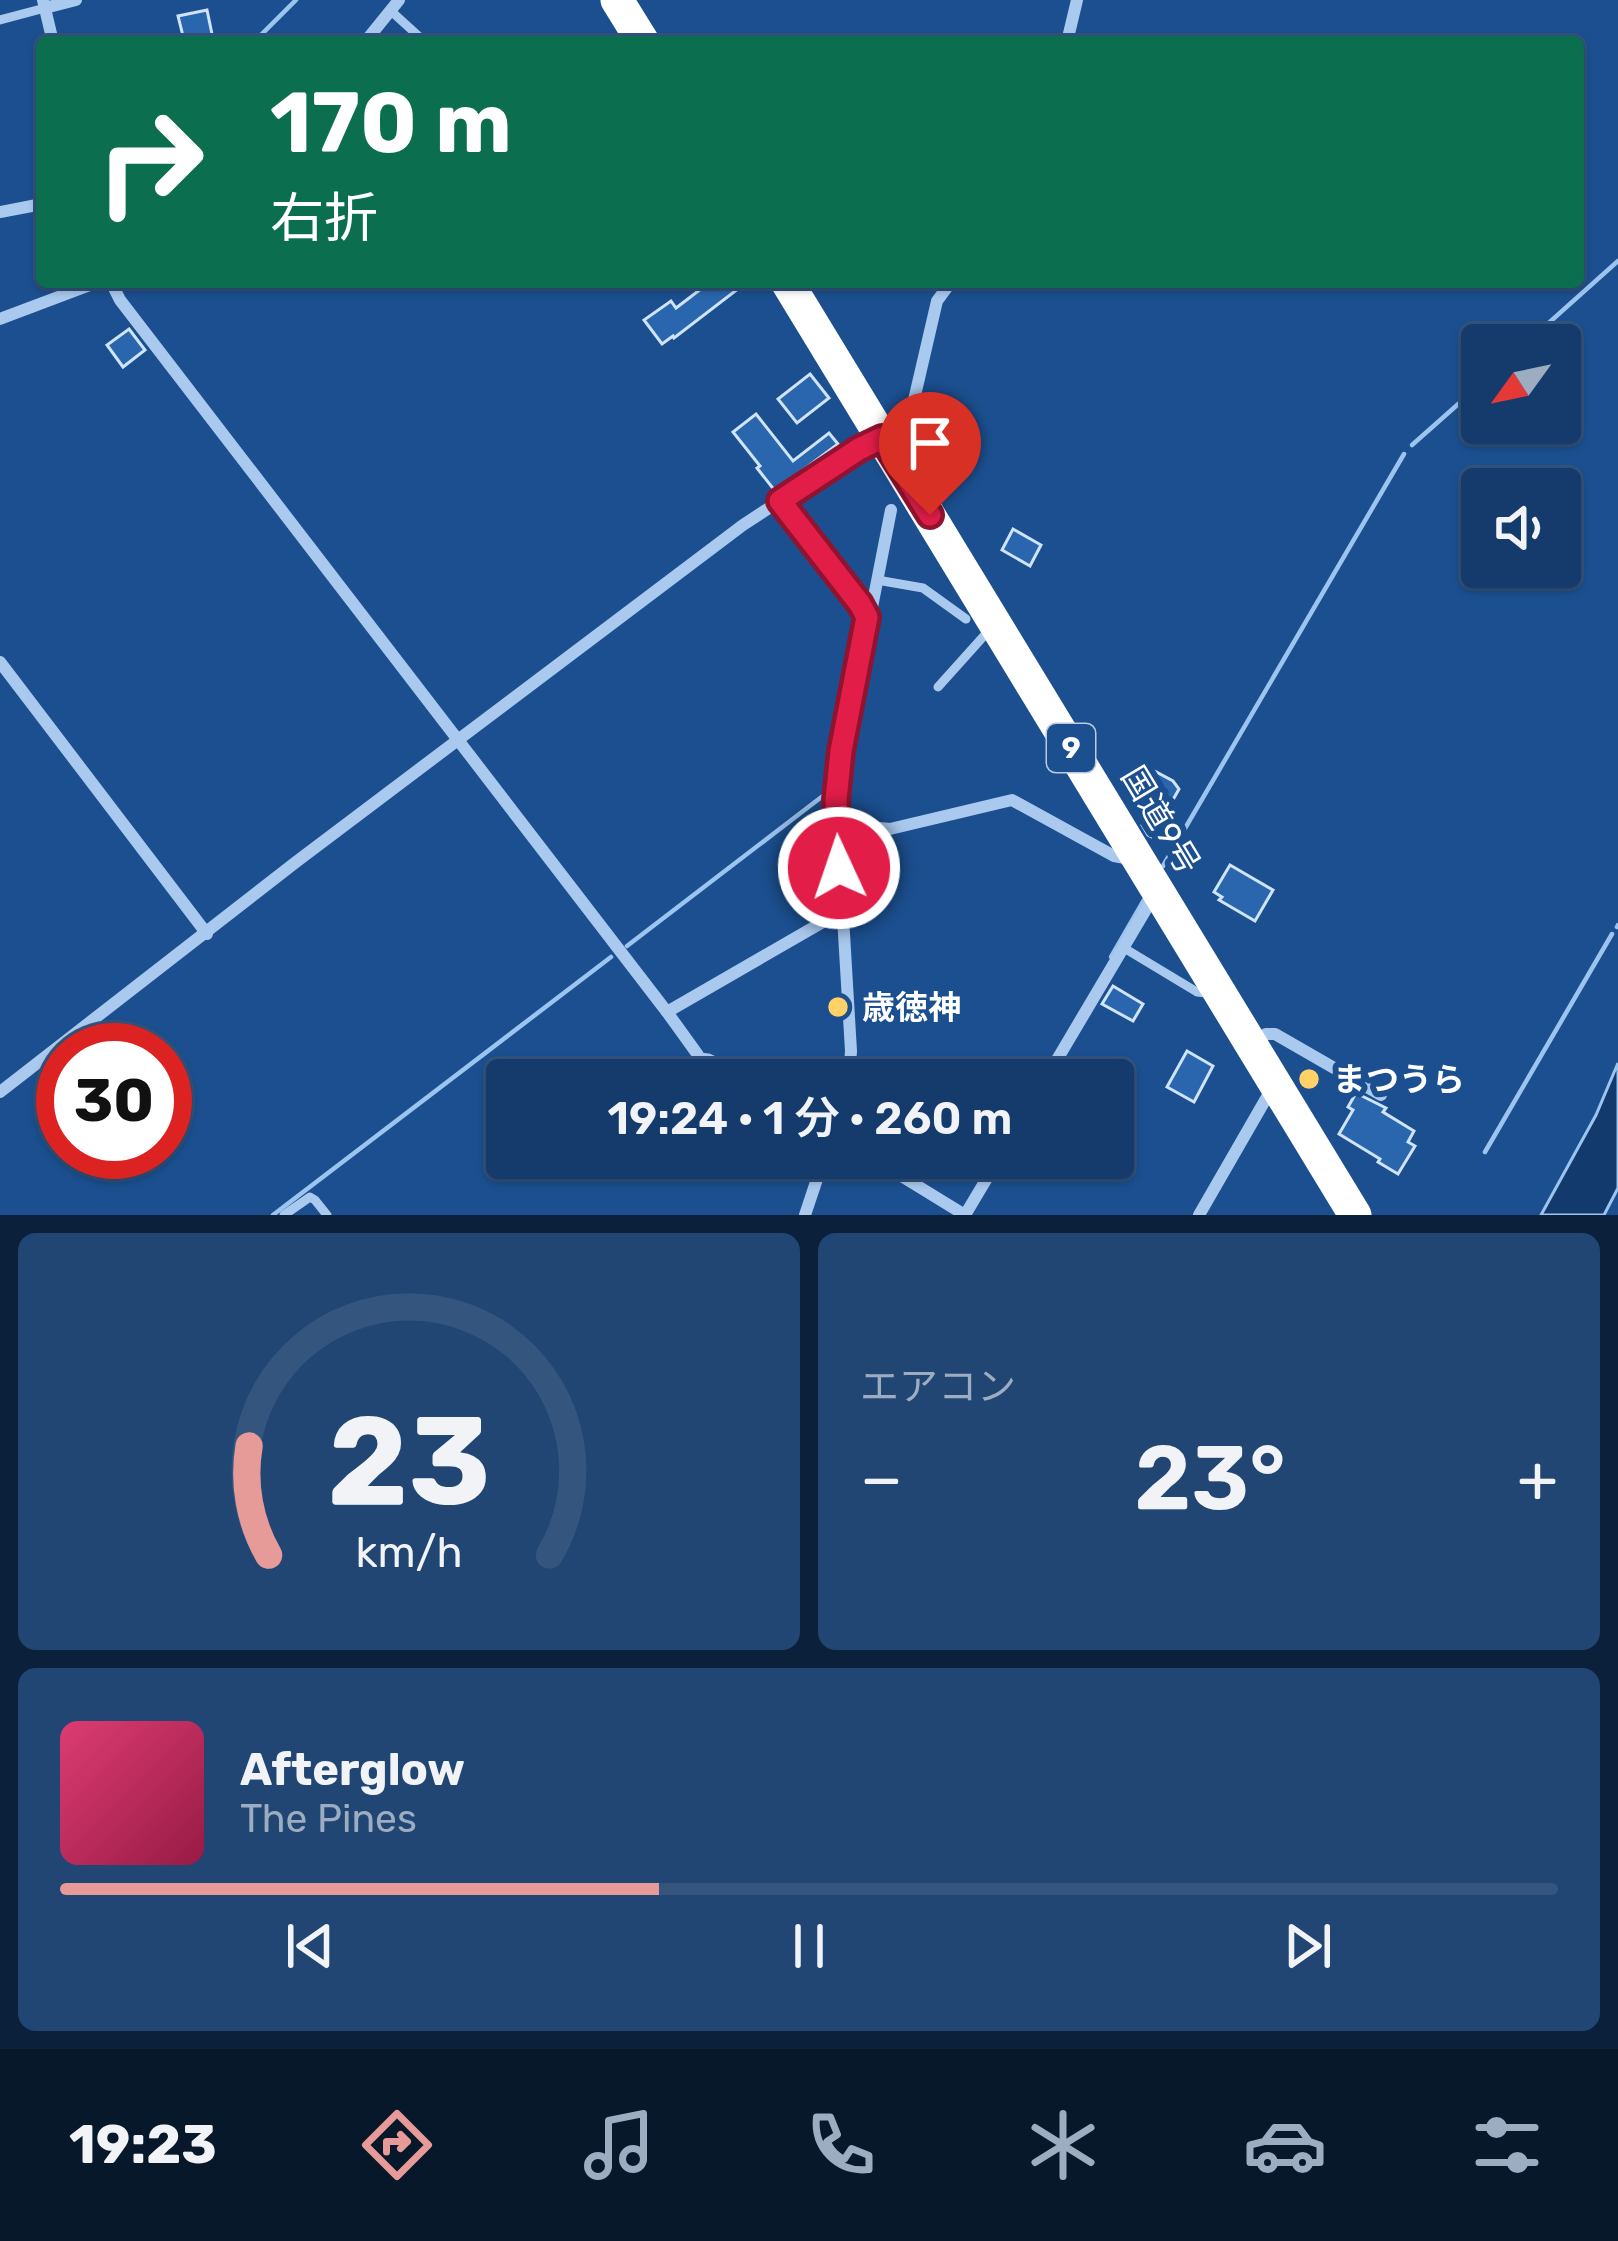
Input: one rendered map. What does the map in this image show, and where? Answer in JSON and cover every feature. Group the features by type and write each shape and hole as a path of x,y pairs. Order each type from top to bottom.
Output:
{"highway":[{"path":"617,0 632,36"},
{"name":"国道9号","path":"791,288 882,438 980,622 1137,856 1354,1215"}],"street":[{"path":"52,36 44,4 76,0"},
{"path":"1068,36 1076,0"},
{"path":"370,36 395,5"},
{"path":"0,212 36,205"},
{"path":"0,319 82,288"},
{"path":"114,288 700,1058"},
{"path":"0,1091 743,525 901,426 914,400 933,312 946,288"},
{"path":"780,501 866,614 836,800 850,1059"},
{"path":"866,614 872,607 891,511"},
{"path":"0,662 207,934"},
{"path":"837,824 890,829 1012,800 1114,856 1129,860 1137,856"},
{"path":"1058,1059 1158,890"},
{"path":"667,1012 842,911"},
{"path":"1250,1043 1275,1034 1381,1095"},
{"path":"1199,1215 1275,1083"},
{"path":"805,1215 817,1179"},
{"path":"906,1179 965,1215 986,1179"}],"lane":[{"path":"0,20 44,4"},
{"path":"395,5 420,36"},
{"path":"877,580 923,588 980,622 938,687"},
{"path":"1124,948 1197,992 1217,988"},
{"path":"700,1058 714,1059"},
{"path":"284,1215 310,1197 327,1215"}],"water":[{"path":"1618,1063 1618,1188 1604,1215 1541,1215 1596,1115"}],"building":[{"path":"207,10 212,34 183,36 178,16"},
{"path":"702,288 739,288 662,344 644,320 671,301 676,308"},
{"path":"129,329 145,350 123,367 107,345"},
{"path":"810,374 829,398 797,423 778,399"},
{"path":"756,414 793,461 829,433 838,444 775,491 733,432"},
{"path":"1013,529 1041,545 1030,566 1002,550"},
{"path":"1147,767 1179,789 1156,839 1142,825 1159,796 1137,783"},
{"path":"1230,865 1273,890 1255,921 1219,900 1222,897 1214,892"},
{"path":"1113,986 1143,1004 1133,1021 1102,1004"},
{"path":"1187,1051 1213,1066 1194,1102 1167,1087"},
{"path":"1356,1093 1386,1108 1383,1112 1414,1131 1408,1142 1415,1146 1398,1174 1339,1134 1353,1110 1348,1107"}],"waterway":[{"path":"260,36 296,0"},
{"path":"1548,324 1618,261"},
{"path":"1412,445 1461,402"},
{"path":"1163,866 1404,454"},
{"path":"627,946 828,792"},
{"path":"1111,957 1144,900"},
{"path":"1485,1152 1612,934"},
{"path":"273,1215 611,957"}],"place":[{"name":"歳徳神","path":"838,1007"},
{"name":"まつうら","path":"1309,1079"}],"route":[{"path":"839,868 836,800 841,751 867,617 780,501 882,438 930,515"}]}
